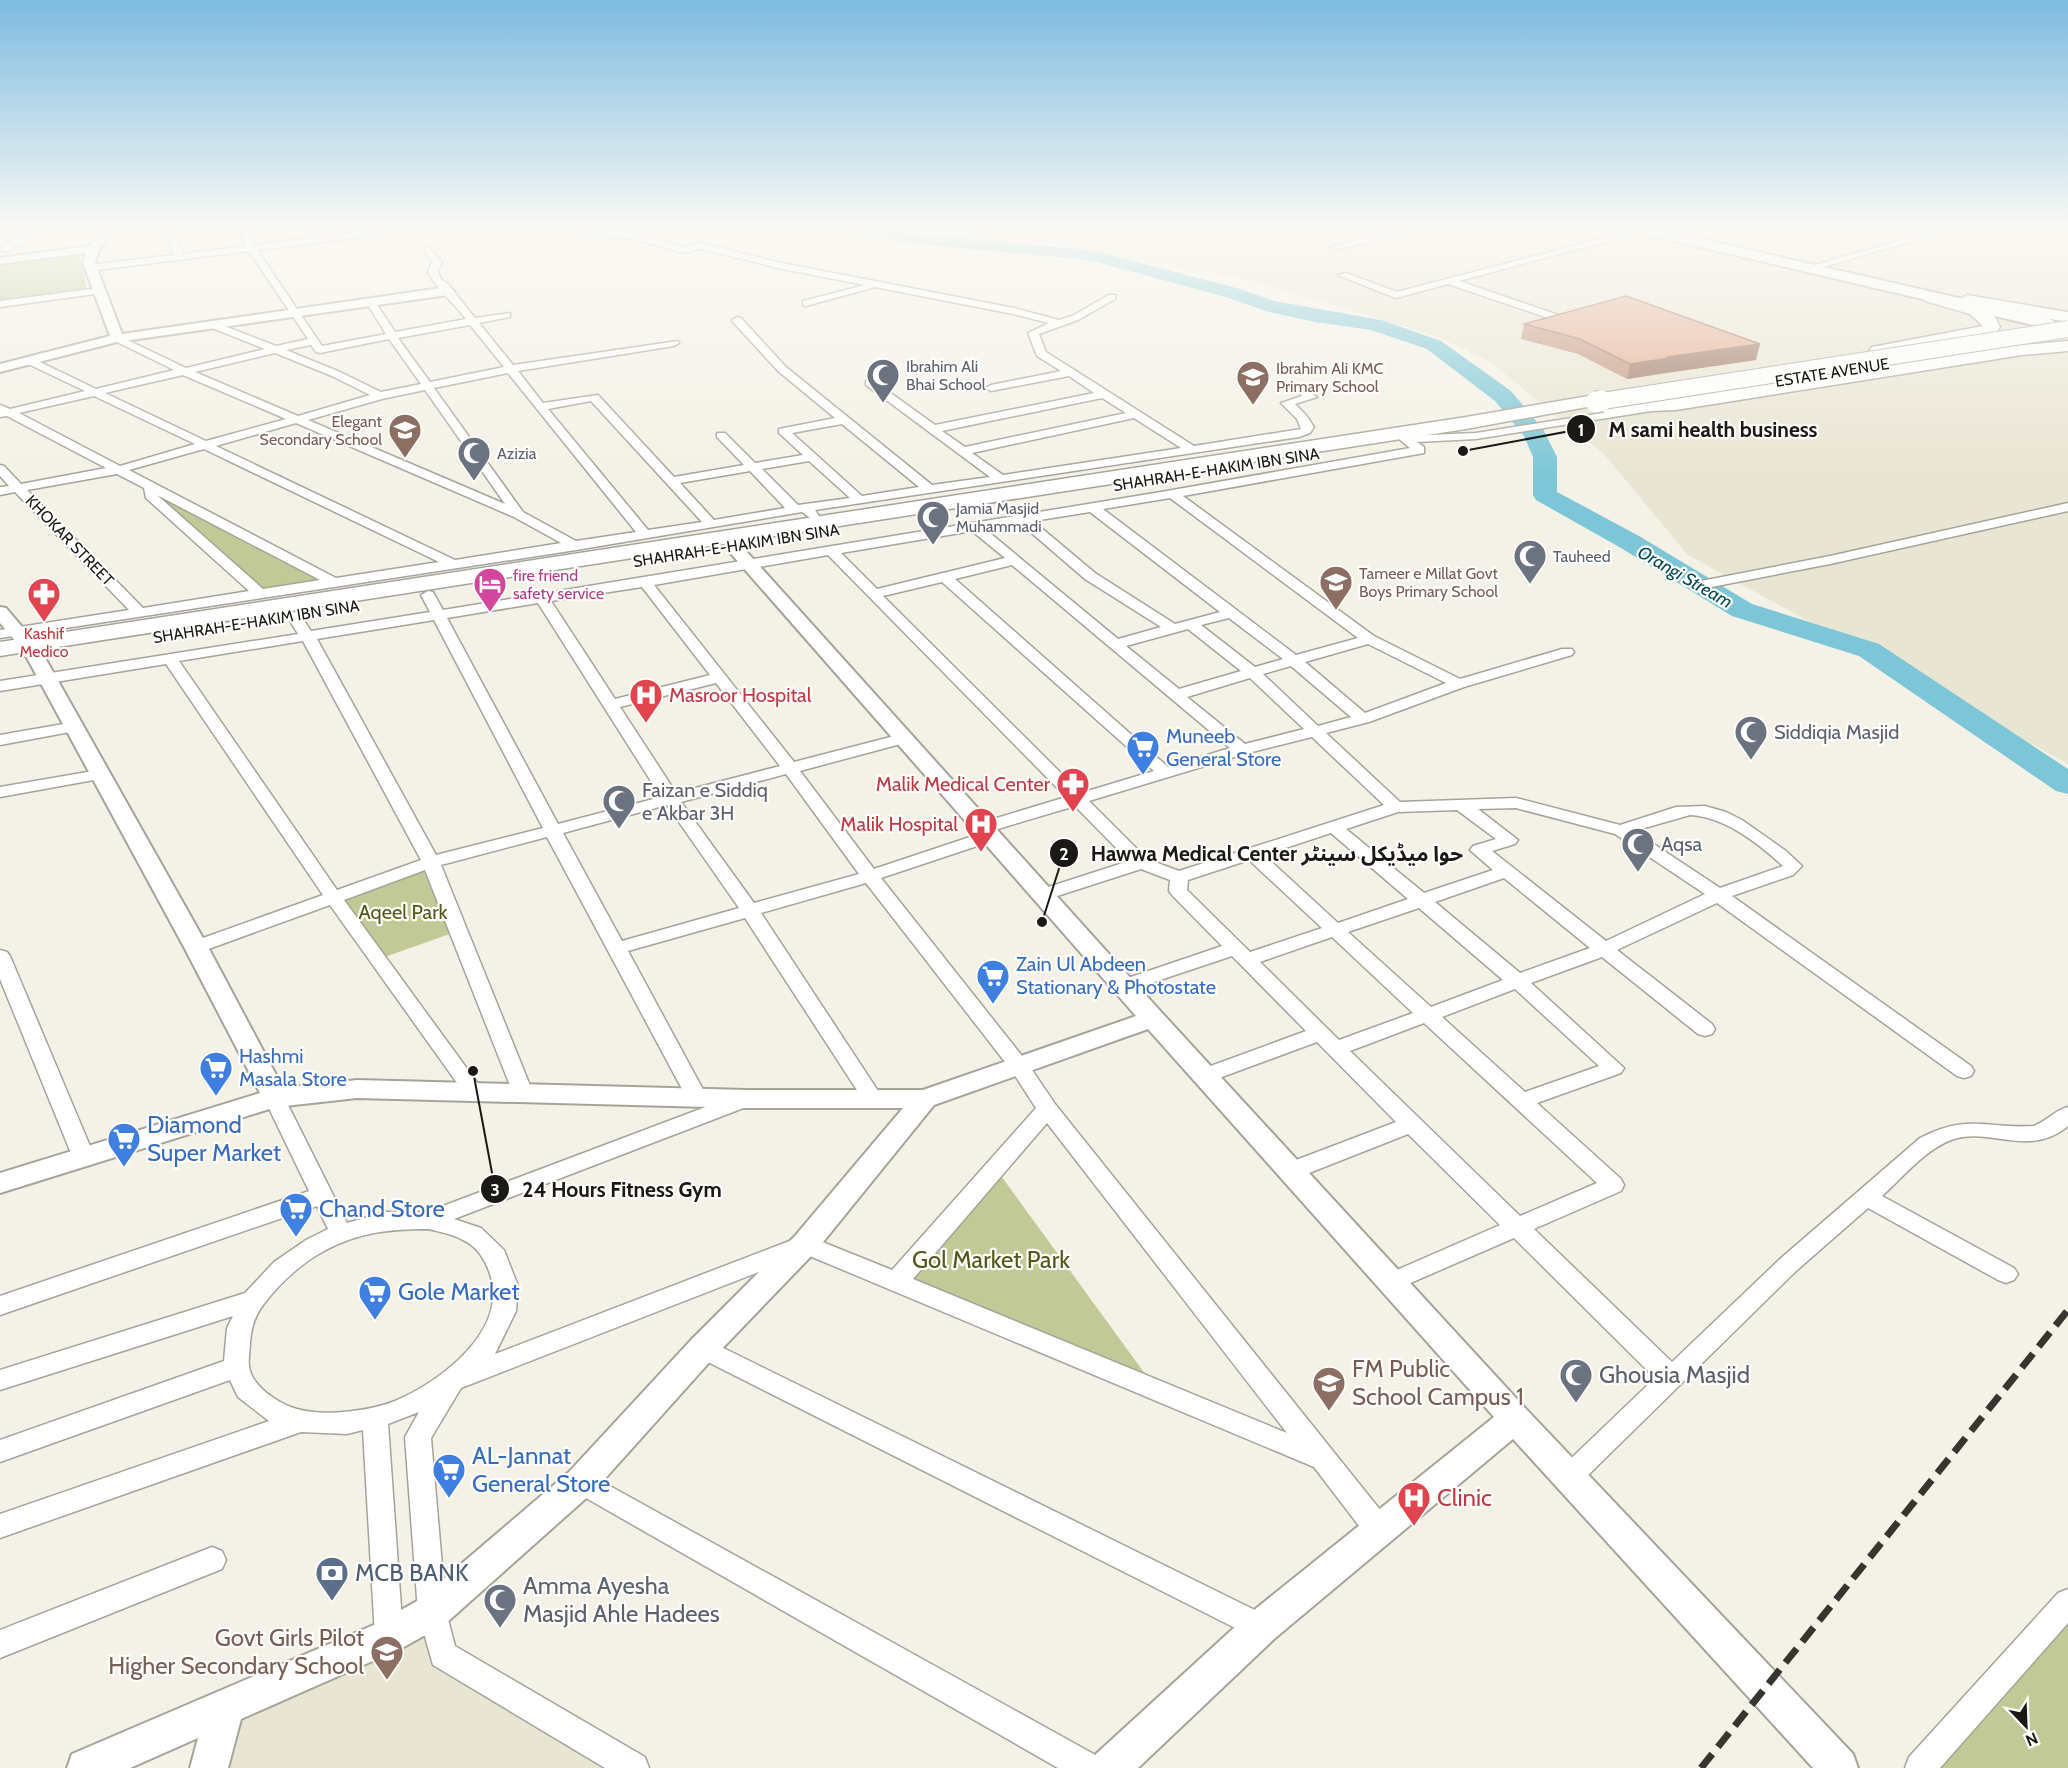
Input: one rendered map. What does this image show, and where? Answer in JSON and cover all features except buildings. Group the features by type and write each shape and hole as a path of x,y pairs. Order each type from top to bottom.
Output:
{"highway":[{"path":"1601,405 1657,387 1907,346 1989,330 1992,327 1989,319 1975,311"},
{"path":"2008,311 2063,325"},
{"path":"1469,426 2063,325"},
{"name":"ESTATE AVENUE","path":"1671,401 2063,325"},
{"path":"1907,346 2004,335 2026,340 2032,345 2022,350"},
{"path":"1601,405 1671,401 2022,350 2068,346"},
{"name":"SHAHRAH-E-HAKIM IBN SINA","path":"0,661 20,641 294,616 428,595 740,555 1469,426"},
{"name":"SHAHRAH-E-HAKIM IBN SINA","path":"0,649 20,641 580,553 806,513 1469,426"}],"main road":[{"path":"1992,311 2063,325"}],"street":[{"path":"106,311 117,338 186,372 518,514 580,553"},
{"path":"294,311 336,375"},
{"path":"0,368 117,338 313,311"},
{"path":"376,311 518,514"},
{"path":"462,311 645,534"},
{"path":"1011,311 1059,323"},
{"path":"1088,311 1075,318 1033,333 1041,354 1194,452"},
{"path":"1536,311 1569,322"},
{"path":"2,412 99,393 273,351 392,336 507,315"},
{"path":"737,320 782,369 930,490"},
{"path":"211,324 336,375 380,396"},
{"path":"0,491 117,470 380,396 510,369 674,343"},
{"path":"30,361 451,563"},
{"path":"991,388 1070,373"},
{"path":"870,383 1001,479"},
{"path":"20,641 138,611 451,563 580,553 645,534 806,513 860,500 1194,452 1306,432 1308,427 1302,417 1287,404 1311,397 1303,391"},
{"path":"933,429 1104,394"},
{"path":"540,407 594,397 711,524"},
{"path":"1405,439 1476,436 1671,401"},
{"path":"2,412 332,581"},
{"path":"963,451 1136,414"},
{"path":"845,420 783,431 860,500"},
{"path":"721,435 753,467 806,513"},
{"path":"0,686 645,582 740,555 831,551 1420,450 1405,439"},
{"path":"672,481 812,457"},
{"name":"KHOKAR STREET","path":"0,469 138,611"},
{"path":"150,486 150,495 258,592"},
{"path":"1172,494 1369,639 1459,684"},
{"path":"1092,507 1294,661 1363,719"},
{"path":"1701,585 1830,560 2068,507"},
{"path":"1023,519 1090,576 1174,629"},
{"path":"975,527 1242,750"},
{"path":"831,551 1141,863 1179,877 1396,807 1516,802 1621,830 1718,895 1964,1071"},
{"path":"740,555 1204,1076 1515,1419 1839,1768"},
{"path":"874,594 1015,560"},
{"path":"945,577 1165,773"},
{"path":"645,582 1019,1066 1047,1109 1379,1530"},
{"path":"428,595 551,831 618,948 696,1097"},
{"path":"542,598 671,800 750,911 873,1099"},
{"path":"0,612 48,678 99,775 196,947 275,1098 341,1233"},
{"path":"1116,644 1231,613"},
{"path":"294,616 308,637 431,862 523,1093"},
{"path":"1190,624 1253,673 1396,807"},
{"path":"1176,695 1369,639"},
{"path":"618,948 870,876 1079,799 1242,750 1363,719 1459,684 1567,652"},
{"path":"171,660 334,898 474,1092"},
{"path":"610,705 720,678"},
{"path":"0,740 75,728"},
{"path":"196,947 431,862 902,739"},
{"path":"0,792 99,775"},
{"path":"1461,805 1509,840 1479,850 1705,1029"},
{"path":"1336,1049 1604,949 1718,895 1787,871 1793,866 1737,823 1705,810 1686,810 1621,830"},
{"path":"1334,827 1518,981 1614,1068 1521,1101"},
{"path":"1252,854 1613,1185 1391,1282"},
{"path":"1042,895 1141,863"},
{"path":"1123,986 1335,930 1505,872"},
{"path":"1179,877 1178,891 1411,1124 1671,1377"},
{"path":"0,956 84,1158"},
{"path":"0,1183 275,1098 357,1089 747,1099 924,1099 1153,1019"},
{"path":"1204,1076 1320,1033"},
{"path":"429,1220 747,1099"},
{"path":"86,1768 389,1635 432,1612 581,1482 703,1348 805,1244 924,1099"},
{"path":"897,1281 1047,1109"},
{"path":"1569,1477 1788,1265 1940,1133 1958,1129 1984,1129 2015,1134 2043,1133 2057,1126 2068,1114"},
{"path":"1291,1171 1411,1124"},
{"path":"0,1306 324,1195"},
{"path":"1866,1197 2006,1274"},
{"path":"634,1768 443,1655 432,1612 418,1437 453,1381 487,1346 504,1311 506,1286 496,1257 473,1234 429,1220 386,1221 341,1233 314,1246 282,1268 253,1300 239,1328 236,1367 247,1390 276,1413 301,1421 347,1423 401,1410 453,1381 805,1244 1325,1460"},
{"path":"0,1380 253,1300"},
{"path":"703,1348 1261,1626"},
{"path":"0,1451 236,1367"},
{"path":"375,1416 389,1635"},
{"path":"1110,1768 1261,1626 1515,1419"},
{"path":"0,1526 301,1421"},
{"path":"581,1482 1088,1768"},
{"path":"0,1644 212,1560"},
{"path":"1920,1768 2068,1602"},
{"path":"209,1768 225,1708"}],"shaded area":[{"path":"1351,311 2068,311 2068,764 1688,555 1604,454 1489,361 1436,336"},
{"name":"Govt Girls Pilot Higher Secondary School","path":"432,1612 444,1655 634,1768 209,1768 225,1708"}],"green space":[{"path":"170,499 320,580 261,589 161,501"},
{"name":"Aqeel Park","path":"431,862 458,931 379,959 334,898"},
{"name":"Gol Market Park","path":"996,1169 1156,1389 897,1281"},
{"path":"2068,1602 2068,1768 1920,1768"}],"waterway":[{"name":"Orangi Stream","path":"1290,311 1374,324 1434,345 1503,396 1535,434 1545,457 1545,495 1630,542 1742,610 1869,650 2068,784"}],"railway":[{"path":"1701,1768 2068,1310"}],"place":[{"name":"Ibrahim Ali Bhai School","path":"883,404"},
{"name":"Ibrahim Ali KMC Primary School","path":"1253,406"},
{"name":"M sami health business","path":"1463,451"},
{"name":"Elegant Secondary School","path":"405,459"},
{"name":"Azizia","path":"474,482"},
{"name":"Jamia Masjid Muhammadi","path":"933,546"},
{"name":"Tauheed","path":"1530,585"},
{"name":"Tameer e Millat Govt Boys Primary School","path":"1336,611"},
{"name":"fire friend safety service","path":"490,613"},
{"name":"Kashif Medico","path":"44,623"},
{"name":"Masroor Hospital","path":"646,724"},
{"name":"Siddiqia Masjid","path":"1751,761"},
{"name":"Muneeb General Store","path":"1143,776"},
{"name":"Malik Medical Center","path":"1073,813"},
{"name":"Faizan e Siddiq e Akbar 3H","path":"619,830"},
{"name":"Malik Hospital","path":"981,853"},
{"name":"Aqsa","path":"1638,873"},
{"name":"Hawwa Medical Center حوا میڈیکل سینٹر","path":"1042,922"},
{"name":"Zain Ul Abdeen Stationary & Photostate","path":"993,1005"},
{"name":"24 Hours Fitness Gym","path":"473,1071"},
{"name":"Hashmi Masala Store","path":"216,1097"},
{"name":"Diamond Super Market","path":"124,1168"},
{"name":"Chand Store","path":"296,1238"},
{"name":"Gole Market","path":"375,1321"},
{"name":"Ghousia Masjid","path":"1576,1404"},
{"name":"FM Public School Campus 1","path":"1329,1412"},
{"name":"AL-Jannat General Store","path":"449,1499"},
{"name":"Clinic","path":"1414,1527"},
{"name":"MCB BANK","path":"332,1602"},
{"name":"Amma Ayesha Masjid Ahle Hadees","path":"500,1629"},
{"name":"Govt Girls Pilot Higher Secondary School","path":"387,1681"}]}
